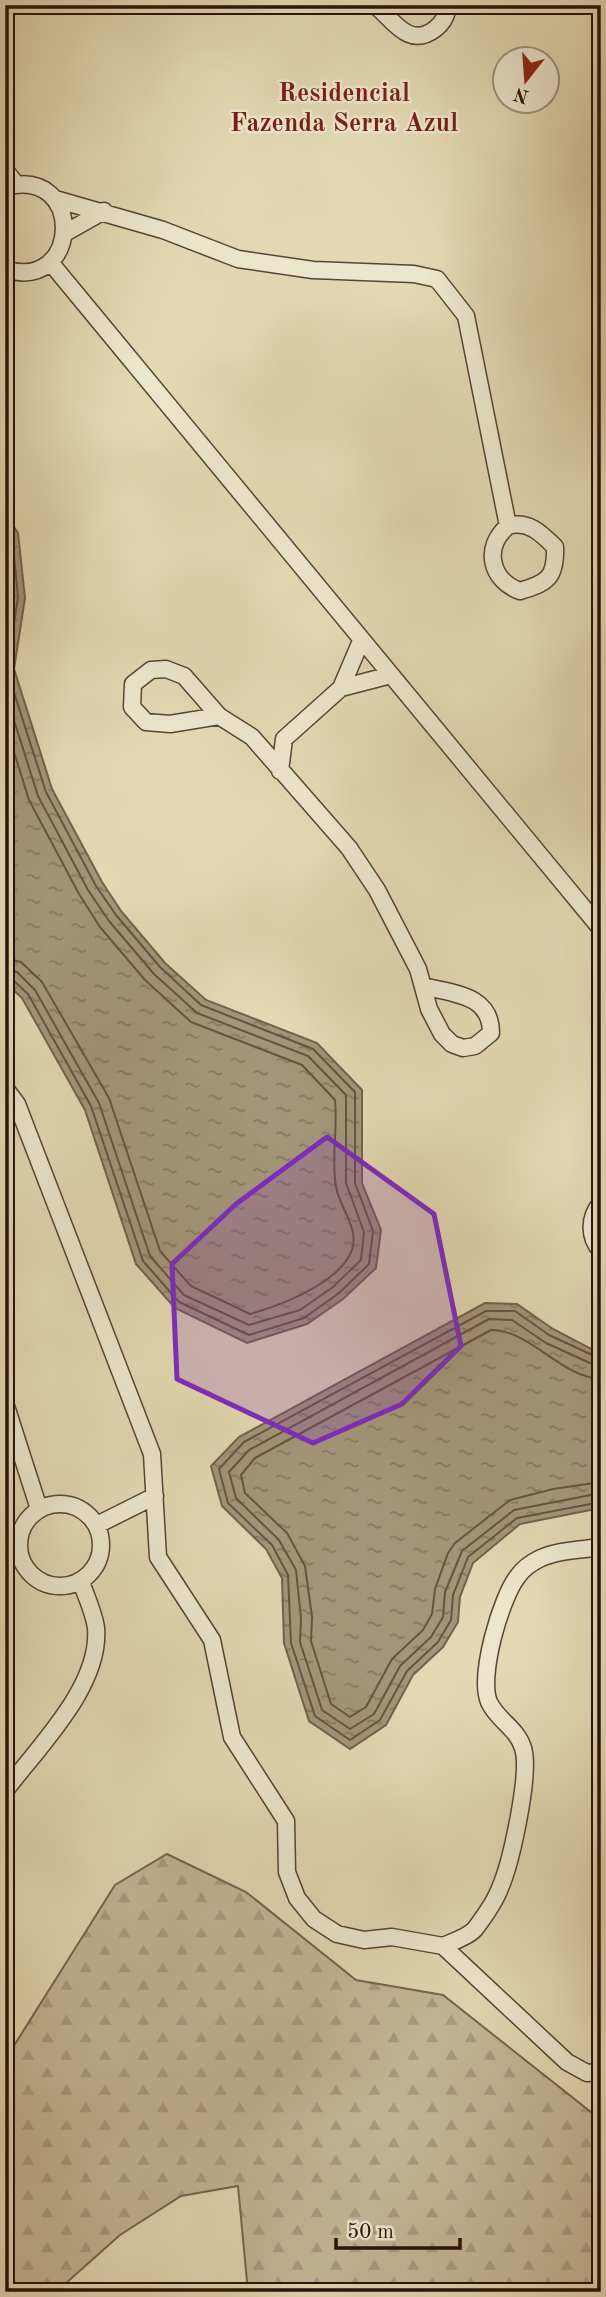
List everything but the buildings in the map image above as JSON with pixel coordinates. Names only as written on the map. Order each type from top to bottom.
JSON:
[{"type":"street","points":[[375,5],[394,27],[406,34],[419,36],[442,24],[448,5]]},
{"type":"street","points":[[5,170],[10,185],[37,187],[55,199],[104,211],[238,258],[313,271],[414,274],[437,279],[466,316],[508,527]]},
{"type":"street","points":[[5,269],[23,272],[37,270],[50,262],[63,244],[65,221],[55,199]]},
{"type":"street","points":[[65,233],[104,211]]},
{"type":"street","points":[[50,262],[601,929]]},
{"type":"street","points":[[520,523],[533,528],[555,547],[555,566],[547,580],[520,591],[506,586],[496,575],[493,551],[498,535],[508,527],[520,523]]},
{"type":"street","points":[[279,771],[284,739],[341,688],[361,641]]},
{"type":"street","points":[[219,716],[170,724],[146,722],[132,707],[133,684],[151,670],[166,669],[184,676],[219,716],[252,737],[349,848],[370,880],[401,932],[423,986],[429,1009],[442,1034],[452,1044],[463,1048],[475,1046],[491,1033],[491,1020],[484,1006],[423,986]]},
{"type":"street","points":[[341,688],[391,675]]},
{"type":"street","points":[[252,737],[284,739]]},
{"type":"street","points":[[5,1088],[17,1104],[152,1454],[158,1557],[212,1640],[232,1737],[286,1821],[287,1872],[296,1898],[314,1919],[337,1934],[364,1940],[392,1937],[443,1946],[567,2062],[587,2073],[601,2072]]},
{"type":"street","points":[[601,1203],[592,1219],[591,1233],[601,1251]]},
{"type":"street","points":[[5,1403],[40,1509]]},
{"type":"street","points":[[97,1525],[155,1496]]},
{"type":"street","points":[[67,1504],[84,1511],[97,1525],[101,1553],[94,1570],[81,1582],[64,1587],[47,1584],[25,1567],[19,1549],[21,1531],[40,1509],[67,1504]]},
{"type":"street","points":[[443,1946],[473,1932],[500,1889],[516,1832],[526,1762],[517,1735],[489,1703],[485,1680],[488,1655],[509,1593],[516,1577],[537,1560],[550,1555],[601,1547]]},
{"type":"street","points":[[5,1791],[83,1687],[94,1659],[96,1627],[81,1582]]},
{"type":"highlighted area","points":[[327,1137],[434,1214],[461,1346],[402,1404],[313,1443],[177,1379],[172,1264],[236,1204]]},
{"type":"green space","points":[[167,1854],[246,1892],[356,1980],[443,1995],[601,2120],[601,2292],[248,2292],[238,2186],[181,2196],[120,2235],[56,2292],[5,2292],[5,2060],[115,1885]]},
{"type":"water","points":[[5,513],[18,533],[25,598],[14,669],[52,789],[102,882],[121,911],[165,963],[206,1000],[317,1043],[362,1090],[362,1183],[381,1230],[376,1268],[343,1299],[307,1324],[247,1343],[175,1308],[136,1264],[85,1110],[22,998],[5,982]]},
{"type":"water","points":[[485,1303],[517,1304],[553,1329],[601,1354],[601,1508],[520,1524],[473,1563],[460,1597],[458,1622],[443,1647],[413,1675],[386,1725],[350,1749],[309,1721],[284,1643],[282,1578],[266,1549],[222,1506],[211,1466],[239,1437]]},
{"type":"district","name":"Residencial Fazenda Serra Azul","points":[[344,107]]}]
